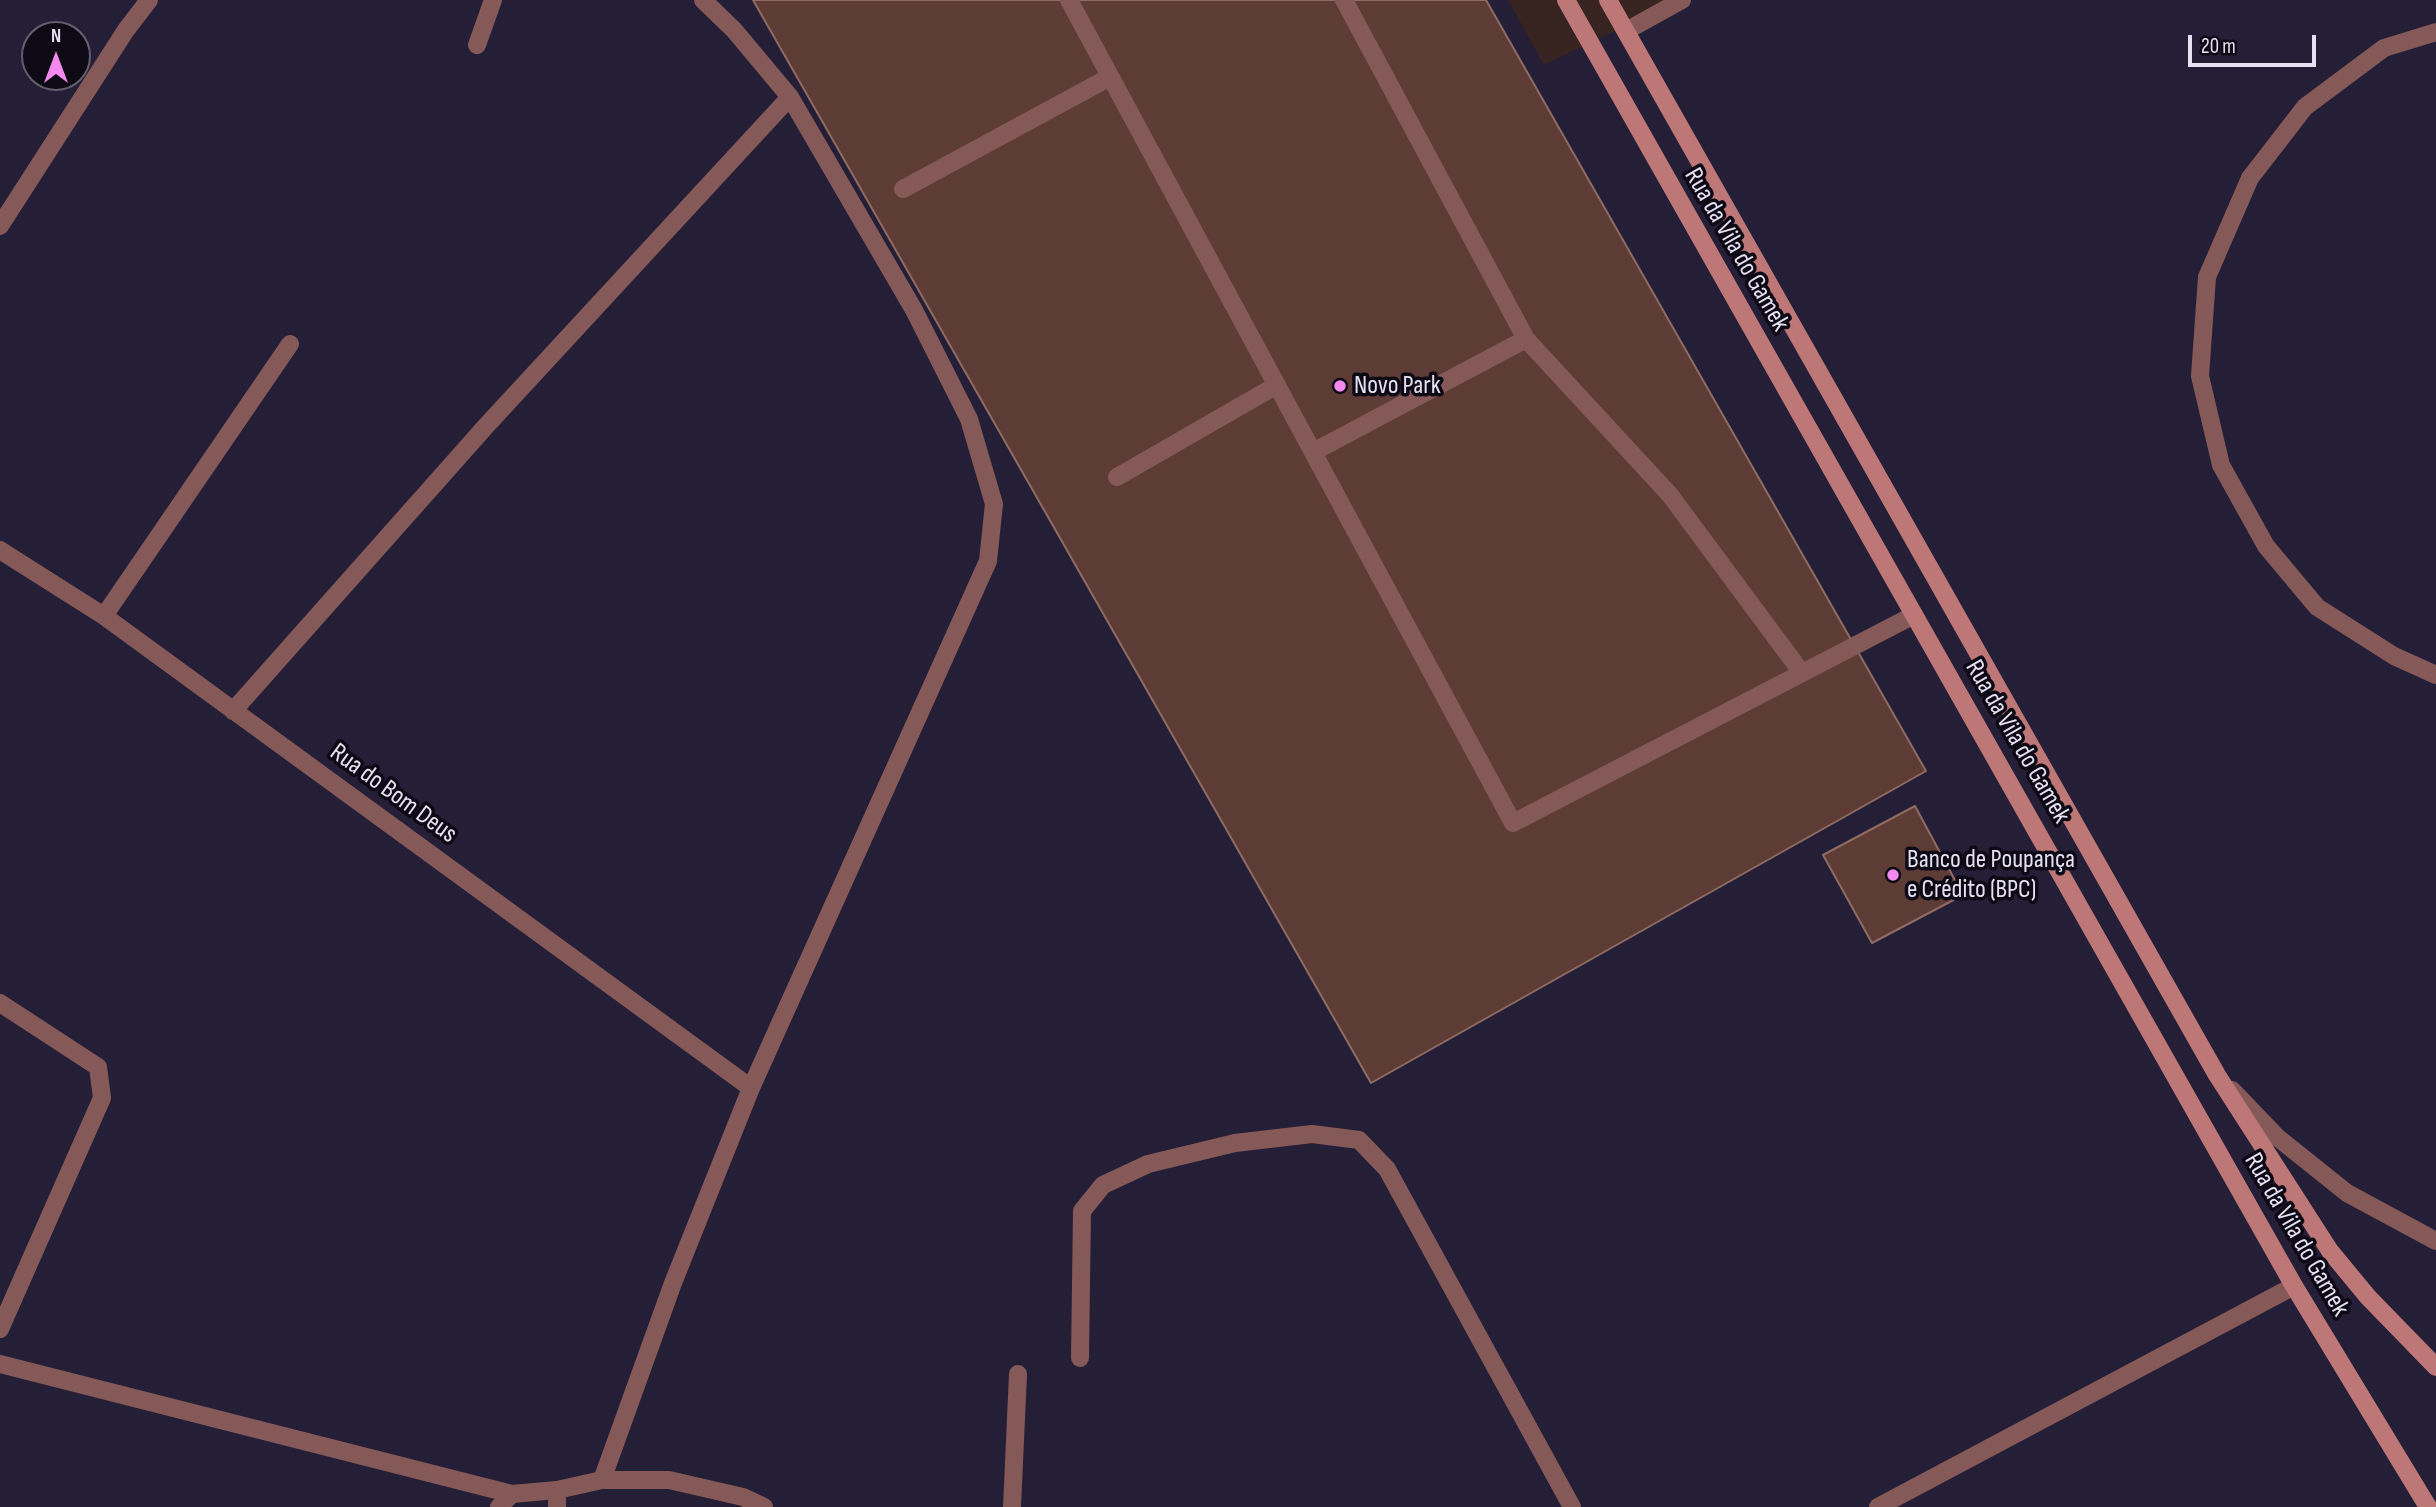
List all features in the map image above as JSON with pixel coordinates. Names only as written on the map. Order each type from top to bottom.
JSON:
[{"type":"main road","name":"Rua da Vila do Gamek","points":[[1566,0],[2294,1286],[2428,1507]]},
{"type":"main road","name":"Rua da Vila do Gamek","points":[[1608,0],[2217,1075],[2330,1251],[2368,1297],[2436,1367]]},
{"type":"street","points":[[0,226],[126,30],[149,0]]},
{"type":"street","points":[[477,45],[493,0]]},
{"type":"street","points":[[602,1480],[673,1283],[751,1088],[988,561],[993,504],[969,419],[914,310],[790,97],[734,30],[703,0]]},
{"type":"street","points":[[1069,0],[1513,823],[1914,615]]},
{"type":"street","points":[[1344,0],[1526,339],[1670,495],[1802,673]]},
{"type":"street","points":[[1626,31],[1682,0]]},
{"type":"street","points":[[2436,33],[2384,48],[2305,107],[2250,178],[2207,277],[2200,376],[2221,465],[2266,546],[2317,607],[2393,656],[2436,675]]},
{"type":"street","points":[[902,188],[1110,77]]},
{"type":"street","points":[[233,710],[486,426],[790,97]]},
{"type":"street","points":[[1312,452],[1526,339]]},
{"type":"street","points":[[104,616],[290,344]]},
{"type":"street","points":[[1117,477],[1277,385]]},
{"type":"street","name":"Rua do Bom Deus","points":[[0,550],[104,616],[751,1088]]},
{"type":"street","points":[[0,1003],[98,1067],[102,1098],[0,1329]]},
{"type":"street","points":[[2217,1075],[2277,1137],[2347,1193],[2436,1241]]},
{"type":"street","points":[[1080,1358],[1082,1212],[1103,1185],[1148,1164],[1235,1143],[1312,1134],[1359,1140],[1387,1168],[1572,1507]]},
{"type":"street","points":[[1878,1507],[2294,1286]]},
{"type":"street","points":[[0,1364],[512,1494],[557,1499],[602,1480],[669,1480],[743,1497],[764,1507]]},
{"type":"street","points":[[1012,1507],[1018,1374]]},
{"type":"street","points":[[499,1507],[512,1494]]},
{"type":"shaded area","points":[[1508,0],[1672,0],[1674,3],[1544,65]]},
{"type":"building","name":"Novo Park","points":[[753,0],[1486,0],[1926,771],[1371,1083]]},
{"type":"building","name":"Banco de Poupança e Crédito (BPC)","points":[[1915,806],[1963,895],[1872,943],[1823,855]]},
{"type":"place","name":"Novo Park","points":[[1340,386]]},
{"type":"place","name":"Banco de Poupança e Crédito (BPC)","points":[[1893,875]]}]
